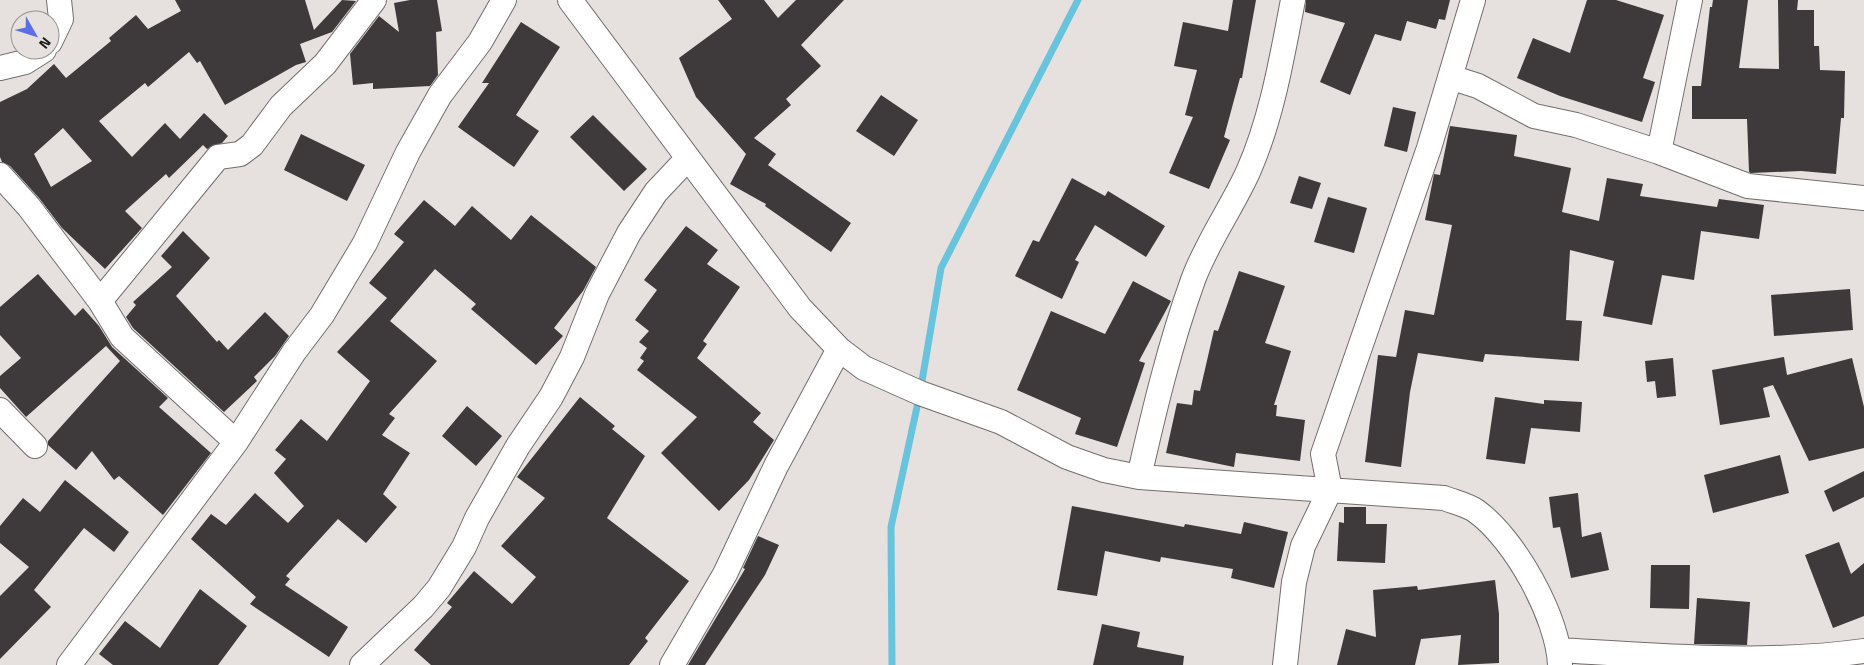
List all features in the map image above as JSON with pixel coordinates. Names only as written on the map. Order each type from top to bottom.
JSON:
[{"type":"street","points":[[100,301],[218,157],[240,154],[252,145],[281,106],[325,64],[374,0]]},
{"type":"street","points":[[69,665],[236,442],[294,352],[327,307],[365,243],[408,152],[440,95],[480,42],[504,0]]},
{"type":"street","points":[[570,0],[800,308],[840,349],[864,368],[920,393],[1001,422],[1067,457],[1104,470],[1139,477],[1444,498],[1475,510],[1502,534],[1529,573],[1559,657],[1745,662],[1830,658],[1864,650]]},
{"type":"street","points":[[1139,477],[1153,414],[1193,279],[1222,217],[1248,172],[1265,122],[1293,0]]},
{"type":"street","points":[[1285,665],[1294,582],[1303,546],[1330,490],[1323,454],[1429,148],[1473,0]]},
{"type":"street","points":[[1659,152],[1690,0]]},
{"type":"street","points":[[0,68],[27,60]]},
{"type":"street","points":[[1450,78],[1478,86],[1534,116],[1576,125],[1659,152],[1748,186],[1864,198]]},
{"type":"street","points":[[362,665],[424,607],[443,581],[518,446],[551,397],[572,357],[597,294],[630,233],[656,192],[688,158]]},
{"type":"street","points":[[0,174],[29,207],[100,301],[122,337],[236,442]]},
{"type":"street","points":[[672,665],[725,574],[785,449],[840,349]]},
{"type":"street","points":[[0,410],[35,446]]},
{"type":"building","points":[[175,0],[305,0],[314,30],[342,0],[356,1],[332,32],[300,44],[306,62],[296,65],[225,105],[200,61],[197,63],[189,52],[148,87],[145,83],[99,121],[132,157],[165,123],[180,139],[204,113],[228,136],[222,143],[207,149],[203,145],[169,178],[166,174],[125,211],[142,228],[105,269],[62,228],[39,198],[10,166],[2,162],[0,157],[0,102],[27,89],[54,64],[66,78],[111,41],[109,38],[136,15],[148,29],[181,11]],"holes":[[[63,128],[92,161],[51,187],[34,154]]]},
{"type":"building","points":[[410,0],[437,0],[442,31],[436,32],[438,75],[430,86],[373,89],[373,83],[353,85],[350,54],[379,16],[399,32],[394,3]]},
{"type":"building","points":[[718,0],[764,0],[778,18],[796,0],[844,0],[801,45],[821,66],[786,99],[791,105],[754,138],[776,154],[768,165],[851,223],[831,252],[765,206],[766,204],[730,184],[746,154],[696,97],[679,58],[732,19]]},
{"type":"building","points":[[1233,0],[1256,0],[1242,78],[1240,78],[1224,137],[1230,140],[1209,189],[1169,173],[1193,117],[1185,115],[1197,70],[1174,66],[1183,22],[1228,31]]},
{"type":"building","points":[[1306,0],[1450,0],[1445,20],[1439,19],[1436,29],[1407,21],[1401,41],[1375,34],[1350,95],[1320,82],[1345,23],[1305,12]]},
{"type":"building","points":[[1587,0],[1616,0],[1664,15],[1643,78],[1655,82],[1642,122],[1560,96],[1517,78],[1533,38],[1570,53]]},
{"type":"building","points":[[1713,0],[1748,0],[1739,68],[1779,69],[1778,0],[1798,0],[1797,10],[1814,10],[1814,46],[1819,46],[1820,70],[1845,71],[1844,118],[1841,118],[1836,174],[1801,171],[1751,173],[1749,172],[1747,119],[1692,119],[1692,86],[1701,86],[1710,7],[1712,7]]},
{"type":"building","points":[[521,22],[560,47],[516,115],[539,131],[514,167],[458,127],[489,83],[482,83]]},
{"type":"building","points":[[881,95],[918,120],[894,156],[856,131]]},
{"type":"building","points":[[1393,107],[1416,112],[1407,152],[1384,146]]},
{"type":"building","points":[[593,115],[647,169],[624,191],[570,137]]},
{"type":"building","points":[[1450,126],[1517,135],[1514,156],[1571,168],[1562,212],[1599,221],[1607,178],[1643,184],[1640,196],[1717,207],[1719,199],[1764,205],[1759,239],[1701,231],[1694,280],[1662,275],[1652,325],[1603,316],[1614,261],[1570,250],[1566,320],[1582,321],[1579,361],[1485,354],[1483,362],[1418,353],[1410,392],[1401,467],[1365,462],[1378,355],[1396,357],[1405,310],[1434,315],[1452,225],[1425,220],[1434,174],[1440,175]]},
{"type":"building","points":[[301,134],[365,165],[347,201],[284,170]]},
{"type":"building","points":[[1299,176],[1321,183],[1312,209],[1290,203]]},
{"type":"building","points":[[1072,178],[1105,196],[1108,191],[1165,226],[1146,257],[1095,225],[1075,260],[1079,262],[1062,299],[1015,276],[1033,240],[1039,242]]},
{"type":"building","points":[[1328,197],[1367,208],[1354,253],[1314,242]]},
{"type":"building","points":[[424,200],[455,226],[472,206],[511,240],[531,215],[596,267],[583,291],[554,328],[563,336],[536,365],[471,309],[476,304],[435,269],[390,321],[437,361],[389,414],[395,418],[382,435],[410,453],[383,494],[397,507],[366,543],[338,519],[286,576],[290,579],[285,585],[348,627],[329,657],[250,604],[256,597],[191,539],[211,514],[226,525],[255,493],[288,523],[304,506],[274,473],[286,459],[275,450],[301,419],[327,441],[370,381],[337,352],[387,298],[369,283],[404,242],[394,234]]},
{"type":"building","points":[[686,226],[718,250],[707,264],[740,287],[703,341],[707,344],[697,358],[761,413],[753,422],[774,440],[749,480],[719,511],[661,453],[697,417],[637,370],[644,361],[640,358],[647,348],[639,342],[649,331],[635,320],[657,290],[644,280]]},
{"type":"building","points":[[183,231],[210,258],[176,296],[217,342],[219,340],[228,350],[265,312],[289,336],[275,356],[254,377],[257,381],[224,412],[133,328],[126,317],[136,305],[133,302],[172,267],[161,256]]},
{"type":"building","points":[[1239,271],[1285,286],[1265,343],[1291,351],[1274,405],[1277,405],[1276,416],[1305,420],[1300,461],[1236,453],[1234,467],[1166,453],[1177,403],[1192,405],[1194,390],[1200,391],[1214,330],[1218,331]]},
{"type":"building","points":[[38,274],[75,316],[83,308],[99,326],[112,347],[168,398],[159,407],[211,453],[163,515],[119,476],[114,480],[92,451],[76,470],[48,445],[48,441],[120,361],[106,346],[26,417],[0,388],[0,376],[21,358],[0,335],[0,307]]},
{"type":"building","points":[[1133,281],[1171,301],[1139,361],[1145,363],[1117,447],[1075,434],[1081,418],[1017,390],[1051,311],[1105,334]]},
{"type":"building","points":[[1850,289],[1853,330],[1774,336],[1771,295]]},
{"type":"building","points":[[1784,357],[1787,375],[1852,358],[1864,407],[1864,448],[1809,461],[1773,385],[1763,388],[1770,417],[1720,425],[1712,370]]},
{"type":"building","points":[[1673,358],[1676,396],[1657,398],[1655,381],[1647,382],[1645,361]]},
{"type":"building","points":[[580,397],[615,426],[612,429],[645,456],[607,518],[689,581],[645,638],[648,641],[629,665],[431,665],[414,650],[452,607],[447,603],[474,571],[512,604],[536,577],[501,546],[545,498],[517,477]]},
{"type":"building","points":[[1495,397],[1544,404],[1544,400],[1582,402],[1580,432],[1531,428],[1525,464],[1486,459]]},
{"type":"building","points":[[467,406],[502,436],[476,466],[442,436]]},
{"type":"building","points":[[1780,455],[1789,493],[1713,513],[1704,475]]},
{"type":"building","points":[[1864,471],[1864,497],[1833,512],[1824,491]]},
{"type":"building","points":[[65,480],[129,532],[114,552],[84,528],[34,590],[51,607],[0,659],[0,596],[29,567],[0,543],[0,526],[23,498],[40,512]]},
{"type":"building","points":[[1578,493],[1582,537],[1601,532],[1609,570],[1571,578],[1560,527],[1553,528],[1549,497]]},
{"type":"building","points":[[1072,506],[1184,527],[1185,524],[1241,534],[1244,522],[1288,532],[1274,588],[1231,578],[1233,569],[1161,557],[1160,562],[1105,551],[1097,596],[1057,590]]},
{"type":"building","points":[[1344,507],[1366,507],[1366,524],[1387,524],[1385,563],[1337,561],[1339,522],[1344,523]]},
{"type":"building","points":[[758,536],[779,545],[765,575],[705,665],[688,665],[745,569],[743,568]]},
{"type":"building","points":[[1839,542],[1851,574],[1864,563],[1864,616],[1833,628],[1805,555]]},
{"type":"building","points":[[1651,565],[1690,565],[1689,609],[1650,608]]},
{"type":"building","points":[[1495,580],[1499,614],[1499,663],[1458,665],[1461,635],[1421,639],[1415,665],[1337,665],[1346,629],[1376,637],[1373,590],[1417,586],[1418,590]]},
{"type":"building","points":[[200,589],[247,626],[218,665],[113,665],[99,654],[125,621],[160,648]]},
{"type":"building","points":[[1697,598],[1750,602],[1747,645],[1694,644]]},
{"type":"building","points":[[1102,624],[1140,632],[1137,647],[1184,656],[1183,665],[1093,665]]},
{"type":"waterway","points":[[892,665],[891,527],[920,393],[941,268],[1078,0]]}]
